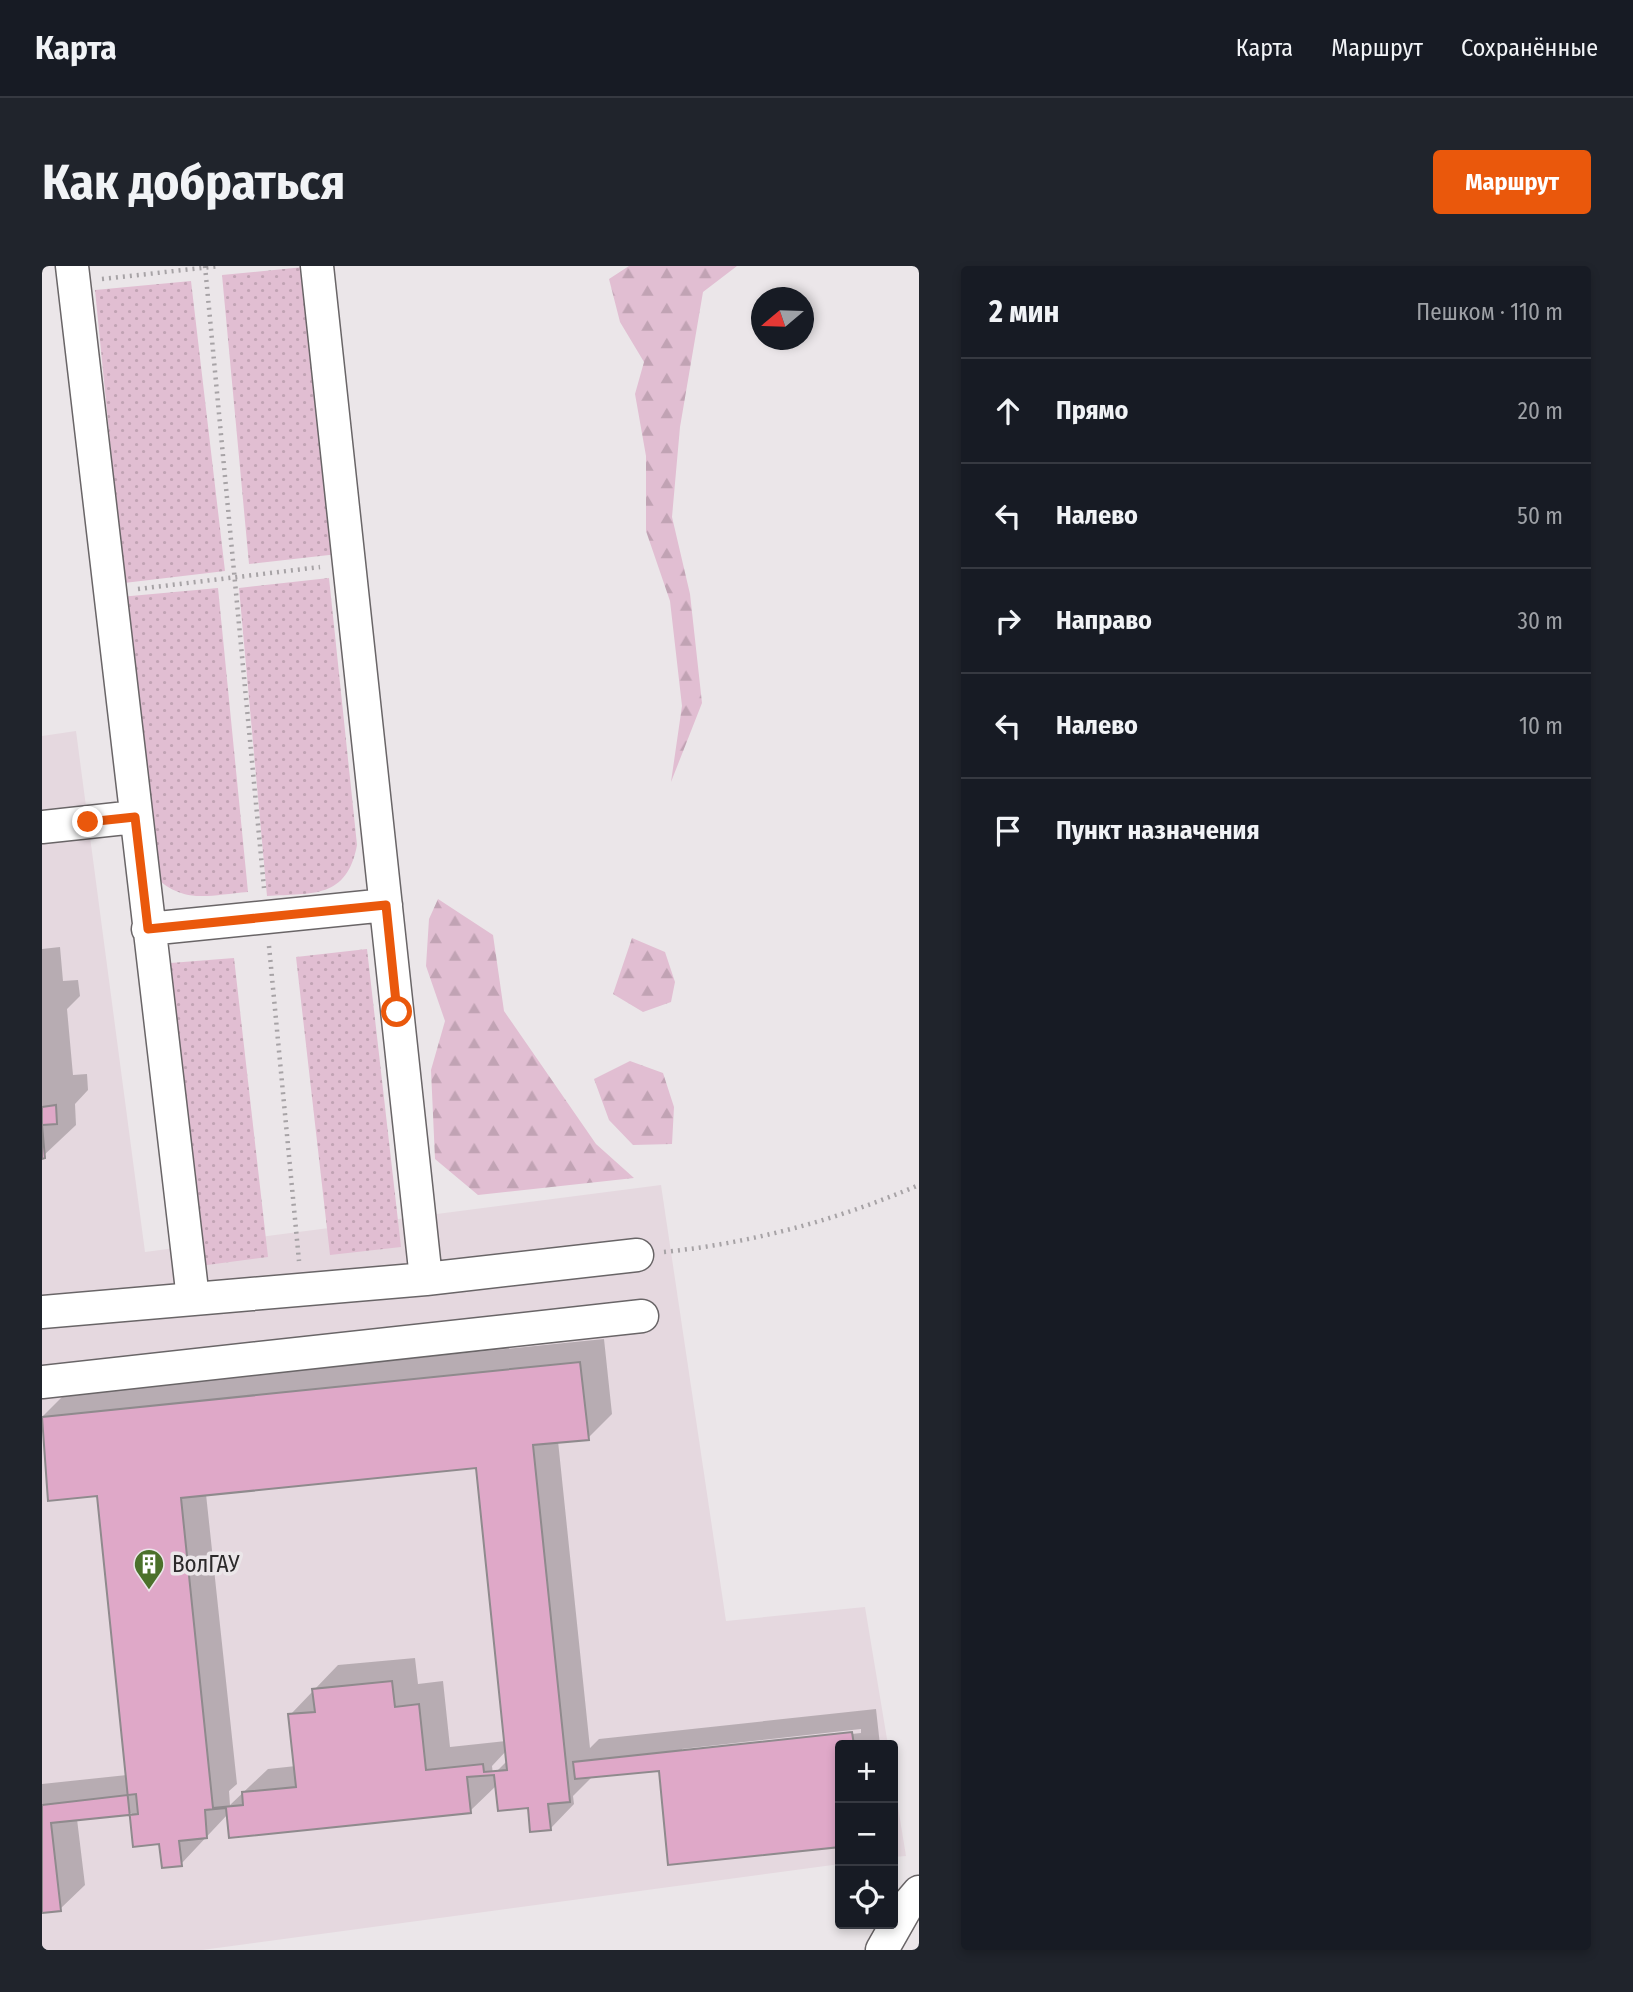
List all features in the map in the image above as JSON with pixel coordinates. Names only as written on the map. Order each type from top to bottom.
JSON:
[{"type":"street","points":[[317,266],[426,1279]]},
{"type":"street","points":[[73,274],[193,1299]]},
{"type":"street","points":[[42,827],[135,817]]},
{"type":"street","points":[[148,929],[386,905]]},
{"type":"street","points":[[42,1312],[426,1279],[637,1255]]},
{"type":"street","points":[[42,1382],[642,1316]]},
{"type":"street","points":[[882,1950],[907,1906],[919,1892]]},
{"type":"path","points":[[73,274],[220,266]]},
{"type":"path","points":[[206,267],[302,1290]]},
{"type":"path","points":[[109,592],[349,564]]},
{"type":"path","points":[[637,1255],[694,1249],[804,1227],[864,1209],[919,1185]]},
{"type":"shaded area","points":[[76,731],[145,1252],[661,1185],[726,1621],[865,1607],[887,1740],[835,1740],[835,1865],[202,1950],[42,1950],[42,736]]},
{"type":"shaded area","points":[[898,1807],[906,1856],[898,1857]]},
{"type":"green space","points":[[629,266],[737,266],[703,292],[680,427],[672,517],[690,594],[702,703],[671,782],[682,706],[670,601],[646,531],[646,456],[635,394],[644,362],[620,322],[609,279]]},
{"type":"green space","points":[[304,267],[338,554],[249,564],[222,275]]},
{"type":"green space","points":[[191,281],[225,571],[124,583],[95,290]]},
{"type":"green space","points":[[329,578],[357,845],[345,875],[326,890],[267,896],[239,588]]},
{"type":"green space","points":[[218,588],[248,892],[198,896],[176,891],[154,876],[120,597]]},
{"type":"green space","points":[[438,899],[493,935],[504,1011],[596,1144],[634,1178],[478,1195],[435,1159],[431,1070],[445,1021],[426,966],[429,919]]},
{"type":"green space","points":[[632,938],[665,952],[675,982],[671,1002],[643,1012],[613,994]]},
{"type":"green space","points":[[367,949],[401,1247],[330,1255],[296,957]]},
{"type":"green space","points":[[234,958],[268,1257],[192,1267],[158,964]]},
{"type":"green space","points":[[630,1061],[663,1073],[674,1107],[672,1144],[633,1145],[609,1120],[594,1079]]},
{"type":"building","points":[[56,1105],[57,1124],[42,1125],[42,1107]]},
{"type":"building","points":[[42,1125],[45,1158],[42,1159]]},
{"type":"building","name":"ВолГАУ","points":[[580,1362],[589,1440],[533,1445],[570,1802],[548,1804],[551,1830],[530,1832],[528,1808],[498,1811],[494,1775],[467,1777],[471,1813],[229,1838],[226,1808],[205,1810],[207,1838],[179,1841],[182,1866],[162,1868],[159,1844],[133,1847],[97,1496],[48,1501],[42,1417]],"holes":[[[476,1468],[507,1770],[484,1772],[483,1764],[426,1770],[419,1704],[395,1707],[392,1681],[312,1689],[315,1712],[288,1714],[296,1787],[242,1792],[243,1805],[213,1808],[181,1498]]]},
{"type":"building","points":[[852,1732],[853,1740],[835,1740],[835,1848],[668,1865],[659,1771],[575,1779],[573,1762]]},
{"type":"building","points":[[136,1794],[138,1814],[51,1823],[61,1911],[42,1913],[42,1805]]},
{"type":"place","name":"ВолГАУ","points":[[149,1591]]},
{"type":"route","points":[[88,822],[135,817],[148,929],[386,905],[397,1012]]}]
